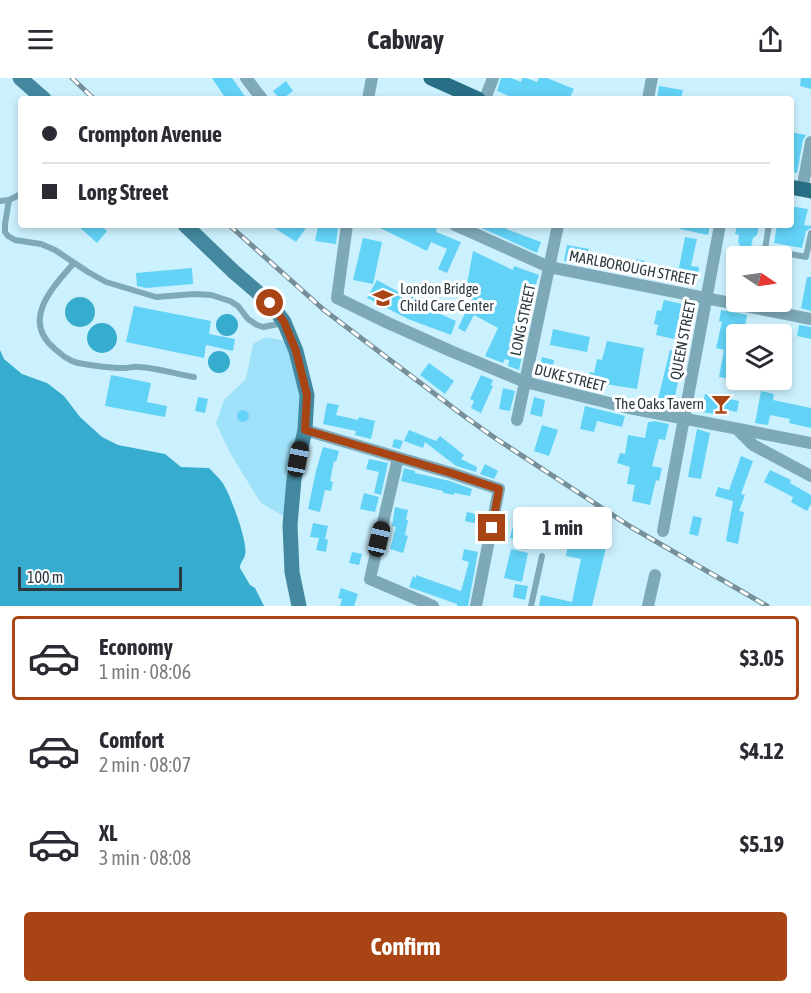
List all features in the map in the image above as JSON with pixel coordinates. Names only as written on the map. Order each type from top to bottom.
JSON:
[{"type":"main road","points":[[431,78],[471,96]]},
{"type":"street","points":[[20,78],[41,96]]},
{"type":"street","points":[[246,78],[260,96]]},
{"type":"street","points":[[369,96],[372,78]]},
{"type":"street","points":[[486,96],[493,78]]},
{"type":"street","points":[[649,96],[652,78]]},
{"type":"street","points":[[801,189],[811,142]]},
{"type":"street","points":[[188,228],[270,303],[284,322],[296,351],[307,395],[305,430],[294,479],[290,525],[292,572],[298,606]]},
{"type":"street","name":"DUKE STREET","points":[[348,228],[337,298],[388,323],[525,382],[628,408],[811,443]]},
{"type":"street","name":"MARLBOROUGH STREET","points":[[463,228],[549,267],[811,319]]},
{"type":"street","name":"LONG STREET","points":[[517,420],[557,228]]},
{"type":"street","name":"QUEEN STREET","points":[[663,531],[719,228]]},
{"type":"street","points":[[736,429],[753,445],[811,476]]},
{"type":"street","points":[[305,430],[499,489],[476,606]]},
{"type":"street","points":[[398,458],[370,579],[433,606]]},
{"type":"street","points":[[648,606],[654,575]]},
{"type":"lane","points":[[0,201],[18,196]]},
{"type":"lane","points":[[9,200],[5,224],[5,232],[8,236],[15,240],[41,244],[55,250],[106,282],[156,297],[211,295],[238,306],[248,319],[257,325],[263,327],[284,322]]},
{"type":"lane","points":[[769,228],[765,249],[806,257],[811,233]]},
{"type":"lane","points":[[74,262],[46,297],[43,305],[39,324],[50,345],[63,357],[77,363],[108,367],[138,366],[194,377]]},
{"type":"lane","points":[[531,606],[542,556]]},
{"type":"shaded area","points":[[80,297],[91,301],[95,312],[91,323],[80,327],[69,323],[65,312],[69,301]]},
{"type":"shaded area","points":[[227,314],[235,317],[238,325],[235,333],[227,336],[219,333],[216,325],[219,317]]},
{"type":"shaded area","points":[[102,323],[113,327],[117,338],[113,349],[102,353],[91,349],[87,338],[91,327]]},
{"type":"shaded area","points":[[266,337],[286,341],[298,376],[302,412],[285,517],[261,503],[230,453],[216,423],[224,400],[246,379],[253,344]]},
{"type":"shaded area","points":[[0,350],[4,359],[22,374],[47,383],[64,396],[80,417],[102,437],[118,445],[165,454],[181,467],[209,468],[225,487],[241,529],[245,549],[240,568],[250,585],[255,588],[264,606],[0,606]]},
{"type":"shaded area","points":[[219,351],[227,354],[230,362],[227,370],[219,373],[211,370],[208,362],[211,354]]},
{"type":"building","points":[[212,78],[232,78],[245,96],[224,96]]},
{"type":"building","points":[[501,78],[511,78],[521,82],[522,78],[526,78],[537,82],[539,78],[547,78],[574,89],[570,96],[509,96],[497,91]]},
{"type":"building","points":[[801,78],[811,78],[811,89],[800,86]]},
{"type":"building","points":[[286,81],[293,91],[286,96],[277,96],[273,91]]},
{"type":"building","points":[[659,86],[683,90],[682,96],[657,96]]},
{"type":"building","points":[[794,133],[806,135],[797,173],[794,172]]},
{"type":"building","points":[[794,207],[808,209],[804,225],[811,226],[811,228],[806,231],[802,248],[774,243],[776,228],[794,228]]},
{"type":"building","points":[[80,228],[104,228],[107,231],[97,243]]},
{"type":"building","points":[[275,228],[306,228],[296,242]]},
{"type":"building","points":[[317,228],[338,228],[336,244],[315,241]]},
{"type":"building","points":[[380,228],[437,228],[436,232],[461,242],[447,273],[438,269],[447,249],[431,242],[427,251]]},
{"type":"building","points":[[482,228],[506,228],[541,242],[537,253]]},
{"type":"building","points":[[680,228],[709,228],[708,235]]},
{"type":"building","points":[[736,228],[758,228],[751,246],[740,246],[739,235],[735,234]]},
{"type":"building","points":[[685,237],[697,239],[691,266],[699,267],[696,287],[633,275],[633,273],[605,267],[605,270],[592,267],[592,265],[564,261],[567,245],[589,249],[588,253],[636,261],[636,259],[645,261],[645,264],[679,268]]},
{"type":"building","points":[[363,238],[382,242],[373,284],[353,280]]},
{"type":"building","points":[[473,251],[513,270],[514,266],[539,275],[531,298],[534,299],[519,370],[508,366],[509,360],[505,359],[503,363],[485,356],[498,328],[474,315],[465,332],[458,328],[472,299],[465,296]]},
{"type":"building","points":[[192,268],[193,284],[146,288],[137,286],[136,273]]},
{"type":"building","points":[[807,277],[811,277],[811,311],[801,308]]},
{"type":"building","points":[[377,280],[406,296],[407,293],[423,302],[424,300],[434,304],[431,310],[456,321],[451,335],[408,319],[367,298]]},
{"type":"building","points":[[664,300],[682,304],[680,314],[686,315],[683,329],[677,328],[674,339],[656,335],[658,325],[654,324],[657,310],[661,311]]},
{"type":"building","points":[[134,306],[211,321],[209,334],[235,339],[233,351],[206,345],[204,358],[126,342]]},
{"type":"building","points":[[721,310],[747,315],[745,324],[726,324],[726,378],[719,377],[724,350],[716,348],[722,322],[719,321]]},
{"type":"building","points":[[799,325],[811,327],[811,339],[797,336]]},
{"type":"building","points":[[553,329],[590,337],[587,352],[550,345]]},
{"type":"building","points":[[607,341],[644,348],[637,389],[605,384],[603,391],[591,388],[592,381],[588,380],[590,372],[594,373],[597,359],[602,360]]},
{"type":"building","points":[[670,350],[684,353],[673,406],[657,403]]},
{"type":"building","points":[[542,357],[554,360],[550,380],[537,377]]},
{"type":"building","points":[[429,363],[454,381],[445,394],[420,375]]},
{"type":"building","points":[[111,375],[151,383],[147,402],[167,406],[165,417],[105,406]]},
{"type":"building","points":[[481,375],[493,380],[491,385],[493,386],[481,413],[471,408],[474,401],[470,399]]},
{"type":"building","points":[[503,388],[515,391],[510,411],[499,409]]},
{"type":"building","points":[[761,391],[774,394],[773,400],[811,408],[811,428],[789,423],[790,419],[770,415],[768,425],[755,423]]},
{"type":"building","name":"The Oaks Tavern","points":[[705,394],[739,401],[737,412],[716,408],[715,414],[701,412]]},
{"type":"building","points":[[198,397],[208,399],[205,413],[195,411]]},
{"type":"building","points":[[534,397],[545,400],[542,417],[530,414]]},
{"type":"building","points":[[327,403],[339,405],[336,415],[375,421],[371,439],[355,435],[356,431],[323,424]]},
{"type":"building","points":[[585,406],[625,416],[622,427],[597,421],[594,432],[580,429]]},
{"type":"building","points":[[243,410],[249,416],[243,422],[237,416]]},
{"type":"building","points":[[648,422],[669,424],[665,440],[659,439],[652,466],[662,468],[659,481],[656,480],[650,505],[632,501],[635,485],[627,484],[630,467],[617,463],[620,453],[625,454],[628,435],[645,438]]},
{"type":"building","points":[[542,425],[558,430],[549,456],[534,451]]},
{"type":"building","points":[[697,429],[710,433],[701,479],[688,477]]},
{"type":"building","points":[[409,430],[436,441],[440,436],[464,455],[461,459],[477,467],[476,472],[456,466],[425,442],[423,448],[404,441]]},
{"type":"building","points":[[394,439],[403,441],[400,449],[392,447]]},
{"type":"building","points":[[323,447],[339,451],[336,462],[334,461],[330,481],[333,482],[331,491],[325,490],[320,512],[308,509]]},
{"type":"building","points":[[741,456],[753,461],[741,494],[745,495],[739,511],[744,512],[738,544],[726,541],[733,501],[715,496],[718,487],[729,490]]},
{"type":"building","points":[[369,459],[388,463],[381,495],[374,493],[379,472],[366,469]]},
{"type":"building","points":[[485,464],[498,471],[494,479],[480,474]]},
{"type":"building","points":[[404,468],[472,489],[470,496],[443,493],[443,491],[401,481]]},
{"type":"building","points":[[770,470],[791,480],[790,483],[811,495],[811,504],[807,511],[791,502],[793,497],[764,482]]},
{"type":"building","points":[[364,493],[379,497],[375,512],[360,509]]},
{"type":"building","points":[[395,507],[408,510],[405,535],[408,536],[403,553],[390,549],[396,527],[392,526]]},
{"type":"building","points":[[467,512],[480,515],[478,524],[465,521]]},
{"type":"building","points":[[693,516],[702,518],[698,536],[689,534]]},
{"type":"building","points":[[514,522],[524,524],[520,540],[510,538]]},
{"type":"building","points":[[313,523],[328,526],[325,539],[328,540],[326,552],[316,550],[319,538],[310,537]]},
{"type":"building","points":[[570,533],[607,543],[592,606],[539,606],[541,595],[572,602],[581,559],[566,556]]},
{"type":"building","points":[[464,549],[478,552],[468,606],[457,606],[457,604],[409,587],[413,576],[416,578],[416,575],[461,591],[469,562],[462,560]]},
{"type":"building","points":[[511,549],[528,553],[522,582],[504,578]]},
{"type":"building","points":[[352,552],[362,554],[359,565],[349,563]]},
{"type":"building","points":[[515,584],[528,586],[525,600],[513,597]]},
{"type":"building","points":[[341,588],[358,594],[354,606],[340,606],[342,599],[338,598]]},
{"type":"railway","points":[[72,78],[91,96]]},
{"type":"railway","points":[[232,228],[324,310],[495,438],[631,527],[767,606]]},
{"type":"place","name":"London Bridge Child Care Center","points":[[383,298]]},
{"type":"place","name":"The Oaks Tavern","points":[[721,404]]},
{"type":"route","points":[[270,303],[284,322],[296,351],[307,395],[305,430],[499,489],[492,528]]}]
